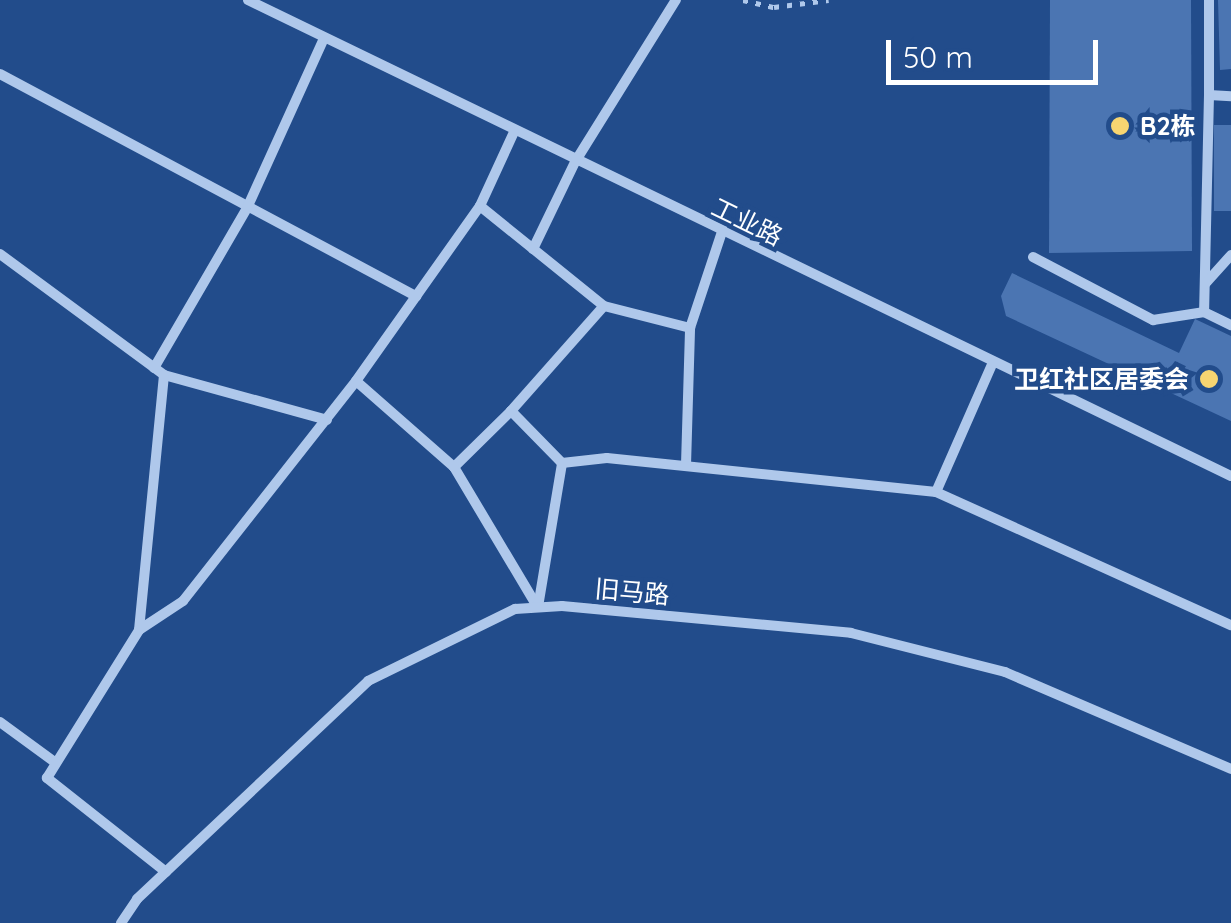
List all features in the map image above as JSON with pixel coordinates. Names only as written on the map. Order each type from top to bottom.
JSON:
[{"type":"street","name":"工业路","points":[[248,0],[575,162],[1231,476]]},
{"type":"street","points":[[533,249],[575,162],[676,0]]},
{"type":"street","points":[[1204,312],[1210,0]]},
{"type":"street","points":[[139,630],[159,372],[247,208],[324,38]]},
{"type":"street","points":[[0,74],[416,296]]},
{"type":"street","points":[[1209,95],[1231,96]]},
{"type":"street","points":[[166,872],[47,778],[139,630],[183,600],[356,381],[480,206],[514,132]]},
{"type":"street","points":[[480,206],[604,306],[690,328]]},
{"type":"street","points":[[686,466],[690,328],[722,232]]},
{"type":"street","points":[[0,254],[159,372],[327,420]]},
{"type":"street","points":[[1204,285],[1231,255]]},
{"type":"street","points":[[1034,257],[1153,320],[1204,312],[1231,325]]},
{"type":"street","points":[[454,467],[511,412],[604,306]]},
{"type":"street","points":[[936,492],[992,362]]},
{"type":"street","points":[[356,381],[454,467],[538,607]]},
{"type":"street","points":[[511,412],[562,464]]},
{"type":"street","points":[[562,464],[607,458],[936,492],[1231,625]]},
{"type":"street","points":[[538,607],[562,464]]},
{"type":"street","name":"旧马路","points":[[122,923],[166,872],[368,680],[515,609],[538,607],[850,632],[1005,672],[1231,768]]},
{"type":"street","points":[[0,722],[56,763]]},
{"type":"path","points":[[743,0],[774,8],[829,0]]},
{"type":"building","name":"B2栋","points":[[1050,0],[1191,0],[1192,251],[1049,253]]},
{"type":"building","points":[[1218,0],[1231,0],[1231,69],[1220,70]]},
{"type":"building","points":[[1214,125],[1231,125],[1231,211],[1214,211]]},
{"type":"building","points":[[1012,273],[1179,353],[1195,319],[1231,336],[1231,421],[1006,316],[1001,296]]},
{"type":"place","name":"B2栋","points":[[1120,126]]},
{"type":"place","name":"卫红社区居委会","points":[[1209,379]]}]
